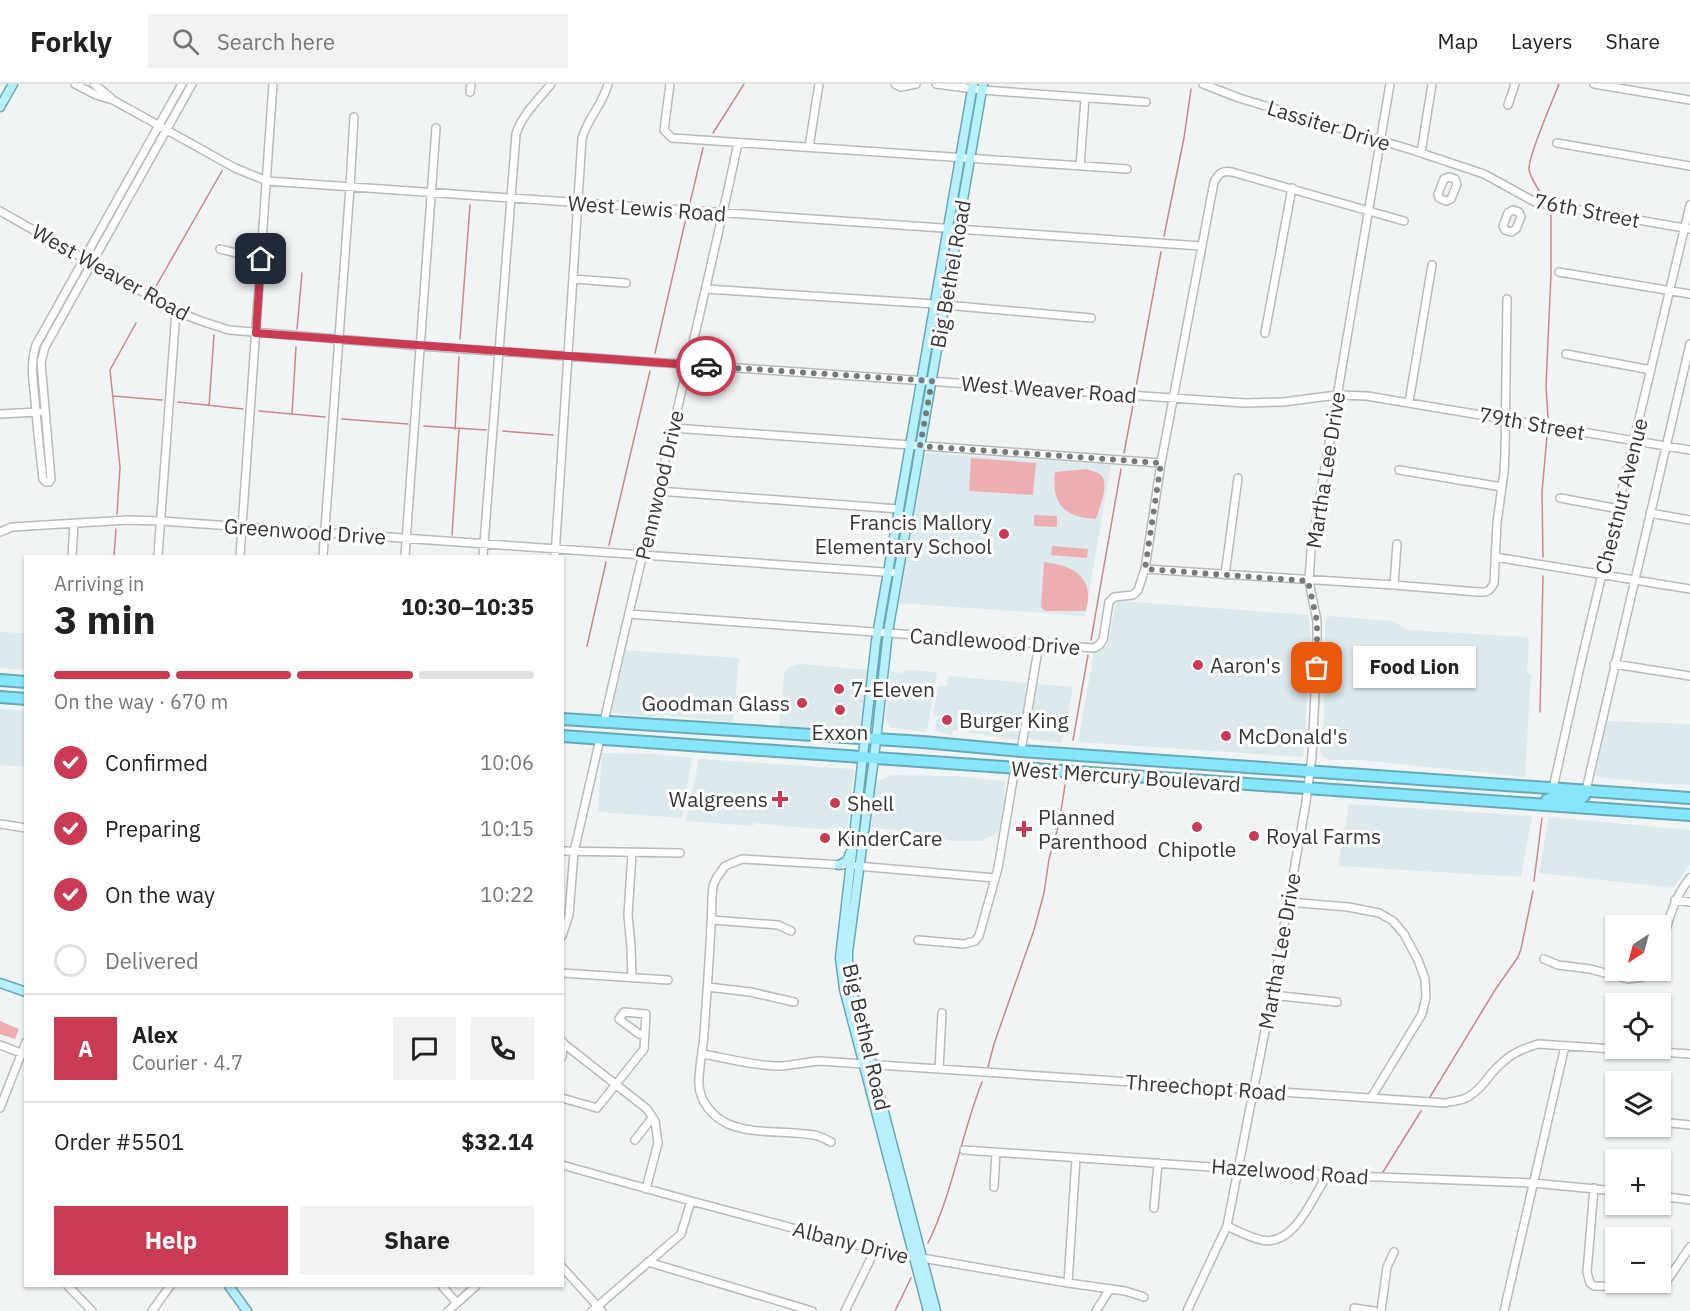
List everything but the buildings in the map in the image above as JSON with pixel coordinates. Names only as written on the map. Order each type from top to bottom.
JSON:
[{"type":"highway","points":[[0,680],[24,682]]},
{"type":"highway","points":[[0,697],[24,699]]},
{"type":"highway","name":"West Mercury Boulevard","points":[[564,719],[1690,798]]},
{"type":"highway","name":"West Mercury Boulevard","points":[[564,736],[1690,815]]},
{"type":"highway","points":[[1536,804],[1552,798],[1580,799],[1586,790]]},
{"type":"highway","points":[[1591,808],[1594,799],[1618,800],[1642,794]]},
{"type":"main road","points":[[0,107],[13,84]]},
{"type":"main road","name":"Big Bethel Road","points":[[883,632],[898,573],[945,305],[961,159],[973,86]]},
{"type":"main road","name":"Big Bethel Road","points":[[936,1311],[918,1258],[867,1064],[844,989],[840,965],[841,942],[855,866],[888,573],[935,304],[970,159],[982,87]]},
{"type":"main road","name":"Big Bethel Road","points":[[855,866],[853,847],[868,757]]},
{"type":"main road","points":[[839,865],[847,861],[853,847]]},
{"type":"main road","points":[[0,983],[24,991]]},
{"type":"main road","name":"Big Bethel Road","points":[[918,1258],[928,1311]]},
{"type":"main road","points":[[230,1287],[247,1311]]},
{"type":"street","name":"West Lewis Road","points":[[75,84],[96,95],[113,100]]},
{"type":"street","name":"West Lewis Road","points":[[94,84],[113,100],[159,126],[235,168],[267,181],[1201,246]]},
{"type":"street","points":[[182,84],[33,353],[43,479],[47,483],[51,479],[42,355],[192,84]]},
{"type":"street","points":[[240,555],[273,84]]},
{"type":"street","points":[[483,555],[516,134],[519,125],[551,84]]},
{"type":"street","points":[[555,553],[582,138],[586,125],[605,94],[608,84]]},
{"type":"street","points":[[670,84],[664,130],[667,135],[679,140],[1127,169]]},
{"type":"street","points":[[809,147],[819,84]]},
{"type":"street","points":[[894,84],[901,87],[916,84]]},
{"type":"street","points":[[936,84],[1146,102]]},
{"type":"street","name":"Lassiter Drive","points":[[1203,84],[1239,98],[1421,153]]},
{"type":"street","name":"Martha Lee Drive","points":[[1187,1311],[1227,1226],[1272,995],[1310,771],[1317,683],[1317,621],[1308,581],[1311,550],[1390,84]]},
{"type":"street","points":[[1421,153],[1432,84]]},
{"type":"street","points":[[1508,105],[1515,84]]},
{"type":"street","points":[[1594,84],[1690,100]]},
{"type":"street","points":[[1080,166],[1085,98]]},
{"type":"street","points":[[323,555],[354,117]]},
{"type":"street","points":[[405,555],[436,128]]},
{"type":"street","name":"Pennwood Drive","points":[[604,722],[738,143]]},
{"type":"street","points":[[1557,143],[1690,166]]},
{"type":"street","name":"76th Street","points":[[1421,153],[1491,178],[1523,197],[1541,204],[1687,228]]},
{"type":"street","points":[[1452,178],[1456,165]]},
{"type":"street","points":[[1404,221],[1232,171],[1221,172],[1214,182],[1201,246],[1161,463],[1145,569],[1485,593],[1491,589],[1494,583],[1497,523],[1505,452],[1507,299]]},
{"type":"street","points":[[1266,333],[1292,188]]},
{"type":"street","points":[[1516,211],[1523,197]]},
{"type":"street","name":"Chestnut Avenue","points":[[1554,788],[1602,574],[1687,228],[1690,205]]},
{"type":"street","name":"West Weaver Road","points":[[0,211],[176,310],[229,330],[420,346],[1173,398],[1269,403],[1337,395],[1373,396]]},
{"type":"street","points":[[220,249],[261,259]]},
{"type":"street","points":[[1408,402],[1432,265]]},
{"type":"street","points":[[1559,272],[1690,294]]},
{"type":"street","points":[[574,279],[626,283]]},
{"type":"street","points":[[706,289],[935,304]]},
{"type":"street","points":[[945,305],[1091,318]]},
{"type":"street","points":[[158,555],[176,310]]},
{"type":"street","name":"Chestnut Avenue","points":[[1586,790],[1666,446],[1687,374],[1690,344]]},
{"type":"street","points":[[1566,354],[1651,370]]},
{"type":"street","name":"79th Street","points":[[1373,396],[1690,450]]},
{"type":"street","points":[[0,414],[45,412]]},
{"type":"street","points":[[673,428],[1161,463]]},
{"type":"street","points":[[1399,470],[1502,488]]},
{"type":"street","points":[[1226,575],[1238,478]]},
{"type":"street","points":[[658,491],[899,509]]},
{"type":"street","points":[[1560,498],[1619,509]]},
{"type":"street","points":[[1650,513],[1690,520]]},
{"type":"street","name":"Greenwood Drive","points":[[0,532],[12,527],[128,520],[161,521],[484,544],[555,553],[642,555],[898,573]]},
{"type":"street","points":[[72,555],[74,524]]},
{"type":"street","points":[[1394,585],[1397,544]]},
{"type":"street","points":[[1495,557],[1690,589]]},
{"type":"street","name":"Candlewood Drive","points":[[629,614],[1094,648],[1102,640],[1109,602],[1114,597],[1133,595],[1138,590],[1145,569]]},
{"type":"street","points":[[1021,751],[1039,644]]},
{"type":"street","points":[[1614,664],[1690,676]]},
{"type":"street","points":[[564,930],[569,915],[574,852],[600,738]]},
{"type":"street","points":[[918,940],[964,944],[975,941],[979,936],[1000,858],[1015,768]]},
{"type":"street","points":[[0,824],[24,828]]},
{"type":"street","points":[[564,851],[680,854]]},
{"type":"street","points":[[632,853],[628,915],[632,978]]},
{"type":"street","points":[[831,1142],[815,1135],[736,1127],[717,1118],[700,1093],[713,886],[717,877],[725,866],[733,862],[754,859],[995,878]]},
{"type":"street","points":[[1671,915],[1675,900],[1690,878]]},
{"type":"street","points":[[1675,900],[1690,902]]},
{"type":"street","points":[[1288,902],[1348,907],[1379,913],[1393,921],[1404,934],[1418,960],[1425,978],[1426,997],[1422,1014],[1371,1098]]},
{"type":"street","points":[[712,920],[778,926],[791,931]]},
{"type":"street","points":[[1544,959],[1558,965],[1605,973]]},
{"type":"street","points":[[564,973],[668,980]]},
{"type":"street","points":[[708,987],[750,992],[794,1002]]},
{"type":"street","points":[[1272,995],[1337,1002]]},
{"type":"street","points":[[939,1069],[942,1013]]},
{"type":"street","points":[[564,1099],[597,1108],[644,1048],[645,1035]]},
{"type":"street","points":[[564,1043],[647,1109],[658,1132],[658,1143],[646,1189]]},
{"type":"street","name":"Threechopt Road","points":[[703,1054],[783,1066],[819,1061],[1445,1103],[1465,1099],[1481,1088],[1506,1059],[1520,1050],[1538,1044],[1690,1054]]},
{"type":"street","points":[[0,1045],[21,1053]]},
{"type":"street","points":[[0,1108],[24,1046]]},
{"type":"street","points":[[1504,1311],[1565,1046]]},
{"type":"street","points":[[635,1140],[652,1118]]},
{"type":"street","points":[[1671,1123],[1690,1125]]},
{"type":"street","name":"Hazelwood Road","points":[[964,1150],[1326,1175],[1533,1183],[1605,1190]]},
{"type":"street","points":[[994,1187],[996,1152]]},
{"type":"street","points":[[1068,1283],[1076,1158]]},
{"type":"street","points":[[1154,1208],[1158,1163]]},
{"type":"street","name":"Albany Drive","points":[[564,1166],[875,1250],[1125,1291],[1144,1297]]},
{"type":"street","points":[[1227,1226],[1263,1241],[1283,1237],[1298,1223],[1326,1175]]},
{"type":"street","points":[[1594,1188],[1587,1272],[1590,1283],[1594,1286],[1653,1287],[1664,1285],[1690,1246]]},
{"type":"street","points":[[1671,1197],[1690,1200]]},
{"type":"street","points":[[564,1269],[597,1309],[681,1234],[691,1201]]},
{"type":"street","points":[[845,1311],[875,1250]]},
{"type":"street","points":[[1381,1311],[1387,1267],[1394,1252]]},
{"type":"street","points":[[648,1262],[812,1311]]},
{"type":"street","points":[[69,1287],[92,1311]]},
{"type":"street","points":[[152,1311],[169,1287]]},
{"type":"street","points":[[443,1287],[457,1303]]},
{"type":"street","points":[[448,1311],[475,1287]]},
{"type":"street","points":[[1096,1311],[1110,1289]]},
{"type":"street","points":[[1354,1308],[1374,1311]]},
{"type":"shaded area","name":"Francis Mallory Elementary School","points":[[928,453],[1111,465],[1085,616],[897,603],[923,457]]},
{"type":"shaded area","points":[[971,458],[1036,463],[1033,495],[969,491]]},
{"type":"shaded area","points":[[1087,469],[1101,475],[1104,484],[1096,519],[1068,512],[1062,507],[1055,493],[1055,472]]},
{"type":"shaded area","points":[[1034,515],[1057,516],[1057,527],[1034,526]]},
{"type":"shaded area","points":[[1052,546],[1088,549],[1087,558],[1051,555]]},
{"type":"shaded area","points":[[1044,562],[1058,564],[1078,573],[1086,584],[1088,592],[1086,611],[1045,611],[1041,607]]},
{"type":"shaded area","points":[[1120,601],[1309,615],[1311,647],[1303,756],[1078,742],[1094,653],[1108,644],[1115,607]]},
{"type":"shaded area","points":[[1331,616],[1392,621],[1408,630],[1527,637],[1529,642],[1527,673],[1531,674],[1525,777],[1361,760],[1330,760],[1323,757],[1320,750],[1324,718],[1325,622]]},
{"type":"shaded area","points":[[0,632],[24,633],[24,670],[0,668]]},
{"type":"shaded area","points":[[625,650],[739,658],[733,722],[614,713],[612,710]]},
{"type":"shaded area","points":[[800,664],[870,670],[862,725],[854,729],[779,726],[784,675],[787,669]]},
{"type":"shaded area","points":[[907,670],[937,672],[927,732],[891,728],[885,718],[890,671],[902,673]]},
{"type":"shaded area","points":[[948,676],[1073,687],[1061,743],[1030,739],[1017,740],[953,730],[952,735],[935,731],[937,717],[933,712],[938,686],[947,686]]},
{"type":"shaded area","points":[[0,709],[24,711],[24,767],[0,765]]},
{"type":"shaded area","points":[[1606,721],[1690,724],[1690,785],[1649,783],[1595,776]]},
{"type":"shaded area","points":[[602,753],[656,754],[692,758],[682,818],[598,812]]},
{"type":"shaded area","points":[[699,759],[852,769],[854,772],[848,828],[817,829],[754,823],[753,826],[686,821]]},
{"type":"shaded area","points":[[891,775],[954,776],[1004,781],[1005,798],[999,832],[981,841],[955,841],[897,830],[871,828],[876,782]]},
{"type":"shaded area","points":[[1349,804],[1532,816],[1521,877],[1338,866]]},
{"type":"shaded area","points":[[1549,817],[1690,830],[1690,864],[1673,888],[1539,873]]},
{"type":"shaded area","points":[[0,1021],[19,1029],[15,1039],[0,1034]]},
{"type":"waterway","points":[[713,133],[744,84]]},
{"type":"waterway","points":[[1543,196],[1531,177],[1529,164],[1559,84]]},
{"type":"waterway","points":[[1164,236],[1184,138],[1191,89]]},
{"type":"waterway","points":[[690,203],[703,148]]},
{"type":"waterway","points":[[155,288],[222,171]]},
{"type":"waterway","points":[[460,339],[470,205]]},
{"type":"waterway","points":[[1548,418],[1546,386],[1551,214]]},
{"type":"waterway","points":[[655,353],[686,218]]},
{"type":"waterway","points":[[1136,387],[1161,252]]},
{"type":"waterway","points":[[297,329],[302,273]]},
{"type":"waterway","points":[[117,514],[120,467],[110,370],[136,323]]},
{"type":"waterway","points":[[209,406],[214,335]]},
{"type":"waterway","points":[[292,414],[296,347]]},
{"type":"waterway","points":[[455,429],[459,357]]},
{"type":"waterway","points":[[609,545],[650,371]]},
{"type":"waterway","points":[[113,396],[162,400]]},
{"type":"waterway","points":[[178,402],[243,409]]},
{"type":"waterway","points":[[1124,453],[1133,405]]},
{"type":"waterway","points":[[259,411],[325,417]]},
{"type":"waterway","points":[[342,419],[408,424]]},
{"type":"waterway","points":[[424,426],[486,430]]},
{"type":"waterway","points":[[452,535],[459,429]]},
{"type":"waterway","points":[[503,431],[553,435]]},
{"type":"waterway","points":[[1543,557],[1542,492],[1547,436]]},
{"type":"waterway","points":[[1091,640],[1121,469]]},
{"type":"waterway","points":[[114,555],[116,529]]},
{"type":"waterway","points":[[587,646],[606,562]]},
{"type":"waterway","points":[[1540,712],[1543,576]]},
{"type":"waterway","points":[[1073,740],[1088,655]]},
{"type":"waterway","points":[[988,1067],[1034,930],[1059,824],[1065,785]]},
{"type":"waterway","points":[[1534,881],[1542,818]]},
{"type":"waterway","points":[[1430,1097],[1495,990],[1518,957],[1533,891]]},
{"type":"waterway","points":[[928,1243],[951,1184],[982,1082]]},
{"type":"waterway","points":[[1383,1172],[1421,1111]]},
{"type":"waterway","points":[[895,1311],[911,1278]]},
{"type":"way so far","points":[[706,366],[932,381],[920,446],[1161,463],[1145,569],[1308,581],[1317,621],[1317,668]]},
{"type":"place","name":"Francis Mallory Elementary School","points":[[1004,534]]},
{"type":"place","name":"Aaron's","points":[[1198,665]]},
{"type":"place","name":"Food Lion","points":[[1317,668]]},
{"type":"place","name":"7-Eleven","points":[[839,689]]},
{"type":"place","name":"Goodman Glass","points":[[802,703]]},
{"type":"place","name":"Exxon","points":[[840,710]]},
{"type":"place","name":"Burger King","points":[[947,720]]},
{"type":"place","name":"McDonald's","points":[[1226,736]]},
{"type":"place","name":"Walgreens","points":[[780,799]]},
{"type":"place","name":"Shell","points":[[835,803]]},
{"type":"place","name":"Chipotle","points":[[1197,827]]},
{"type":"place","name":"Planned Parenthood","points":[[1024,829]]},
{"type":"place","name":"Royal Farms","points":[[1254,836]]},
{"type":"place","name":"KinderCare","points":[[825,838]]},
{"type":"route","points":[[261,259],[256,333],[706,366]]}]
